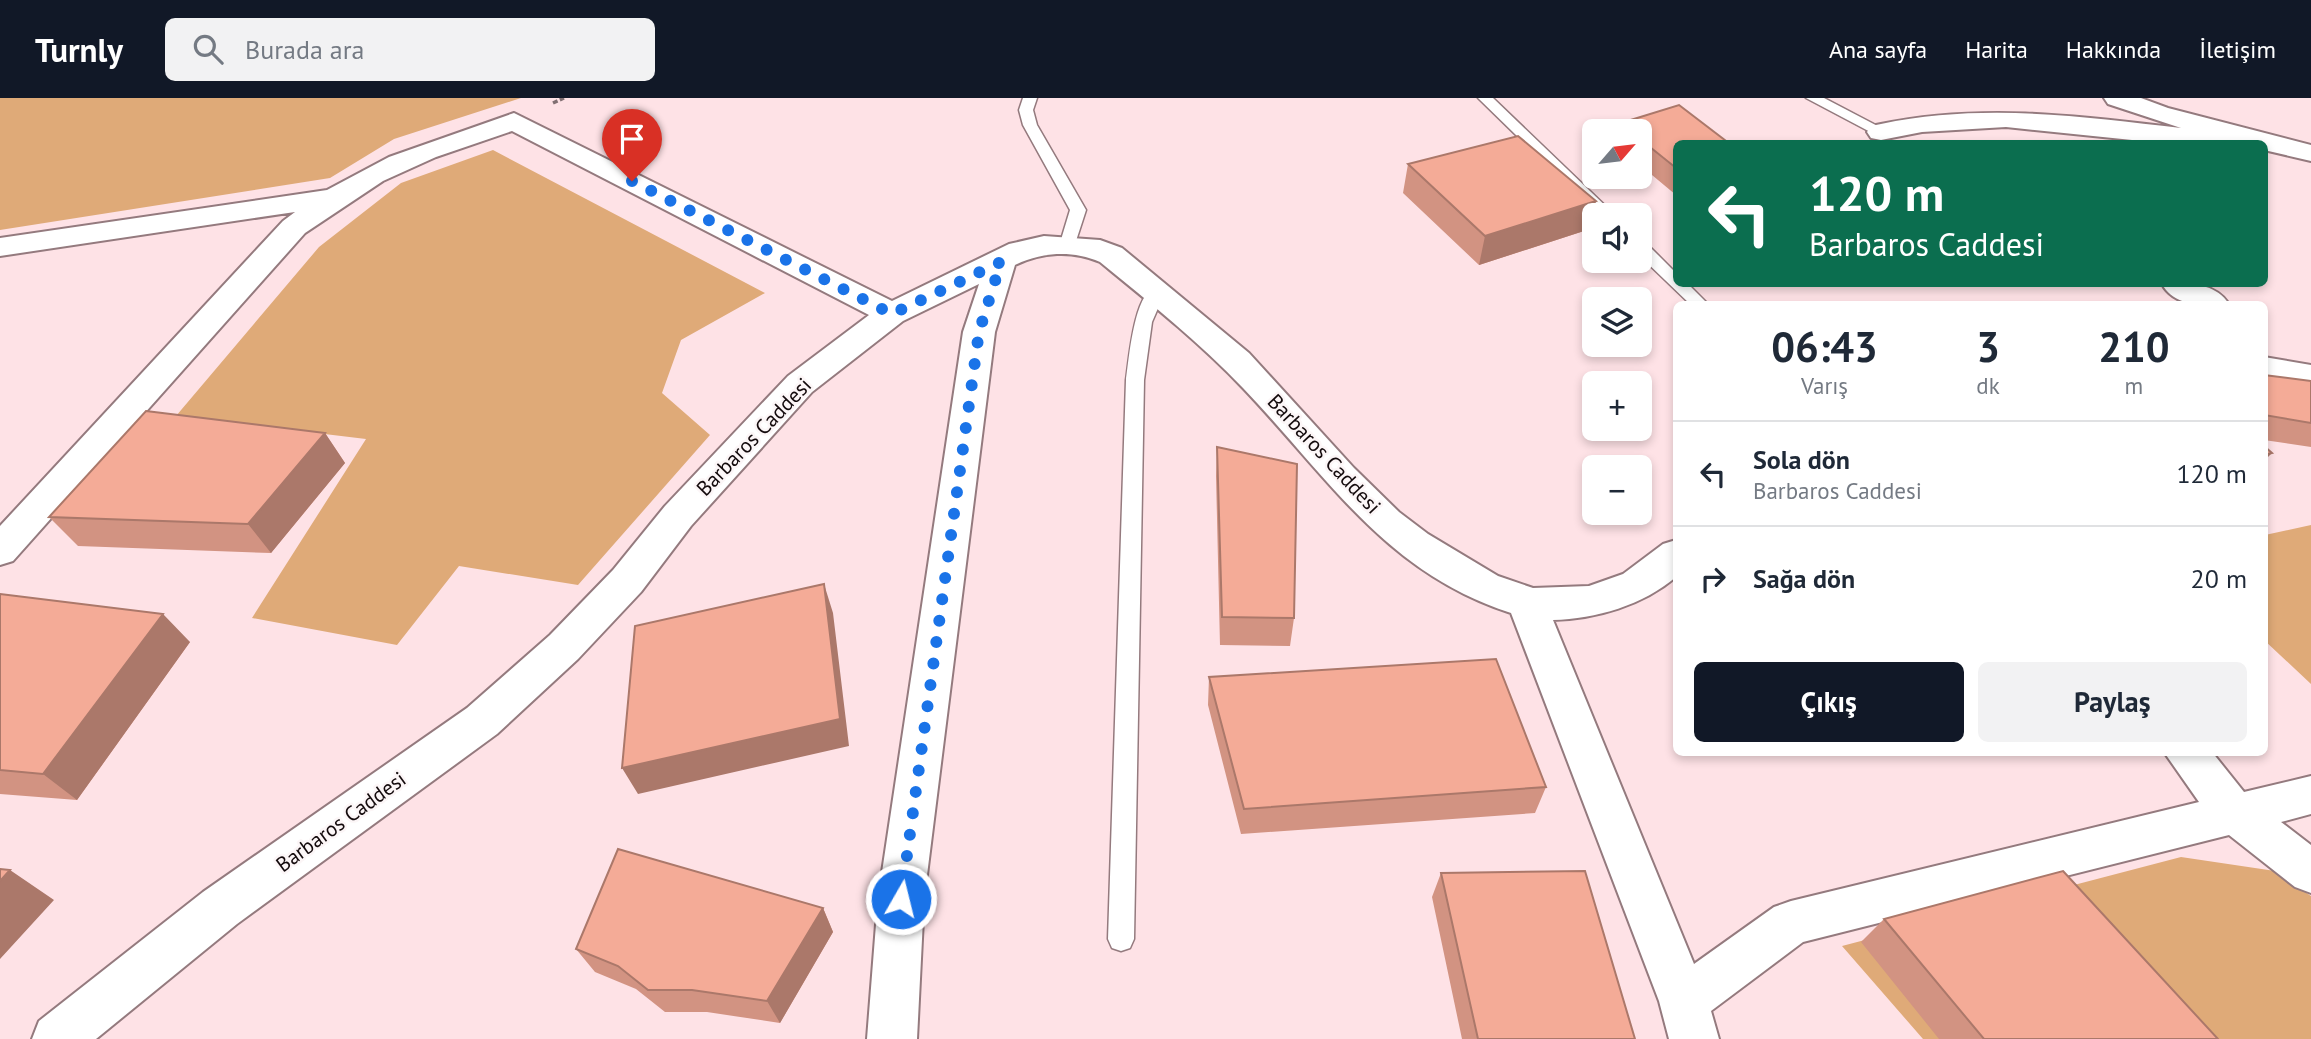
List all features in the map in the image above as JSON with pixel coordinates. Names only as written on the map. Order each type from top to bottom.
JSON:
[{"type":"street","points":[[2117,98],[2158,114],[2266,140]]},
{"type":"street","points":[[1881,132],[1919,121],[1987,117],[2211,140]]},
{"type":"street","points":[[0,551],[294,227],[330,198],[369,175],[421,152],[514,121],[892,314]]},
{"type":"street","points":[[1881,132],[1899,140]]},
{"type":"street","points":[[2224,140],[2242,133]]},
{"type":"street","points":[[2268,141],[2311,153]]},
{"type":"street","points":[[0,247],[330,198]]},
{"type":"street","name":"Barbaros Caddesi","points":[[58,1039],[220,908],[482,720],[582,628],[627,581],[678,516],[800,384],[892,314],[1020,251],[1044,244],[1068,243],[1089,246],[1111,255],[1237,362],[1372,508],[1410,541],[1490,593],[1527,604],[1563,607],[1600,599],[1639,584],[1673,556]]},
{"type":"street","points":[[892,1039],[901,899],[979,332],[1001,262]]},
{"type":"street","points":[[2182,287],[2208,301]]},
{"type":"street","points":[[2268,363],[2311,376]]},
{"type":"street","points":[[1527,604],[1689,1020],[1791,923],[2311,795]]},
{"type":"street","points":[[2188,756],[2234,812],[2311,872]]},
{"type":"lane","points":[[1030,98],[1026,110],[1030,125],[1078,210],[1068,243]]},
{"type":"lane","points":[[1485,98],[1594,203]]},
{"type":"lane","points":[[1813,98],[1881,132]]},
{"type":"lane","points":[[1652,259],[1673,279]]},
{"type":"lane","points":[[1681,287],[1697,301]]},
{"type":"lane","points":[[1121,939],[1135,380],[1143,322],[1156,292]]},
{"type":"shaded area","points":[[0,98],[521,98],[394,139],[330,178],[0,230]]},
{"type":"shaded area","points":[[493,150],[765,293],[681,340],[662,393],[710,435],[578,585],[459,566],[397,645],[252,618],[366,439],[176,416],[319,247],[401,183]]},
{"type":"shaded area","points":[[2311,525],[2311,684],[2268,644],[2268,534]]},
{"type":"shaded area","points":[[2181,857],[2275,871],[2311,896],[2311,1039],[1923,1039],[1842,946]]},
{"type":"building","points":[[1679,105],[1725,140],[1673,140],[1673,166],[1652,149],[1652,119],[1634,119]]},
{"type":"building","points":[[1518,136],[1596,201],[1582,203],[1582,205],[1485,236],[1408,164]]},
{"type":"building","points":[[2268,376],[2311,381],[2311,423],[2268,416]]},
{"type":"building","points":[[146,411],[325,433],[248,524],[49,517]]},
{"type":"building","points":[[1217,447],[1297,464],[1294,618],[1222,617]]},
{"type":"building","points":[[824,584],[840,719],[622,768],[635,626]]},
{"type":"building","points":[[0,594],[163,614],[43,774],[0,770]]},
{"type":"building","points":[[1496,659],[1546,787],[1244,809],[1209,677]]},
{"type":"building","points":[[618,849],[823,908],[767,1001],[692,990],[648,990],[618,966],[576,949]]},
{"type":"building","points":[[0,869],[10,870],[0,881]]},
{"type":"building","points":[[1585,871],[1635,1039],[1478,1039],[1441,873]]},
{"type":"building","points":[[2063,871],[2218,1039],[1984,1039],[1884,919]]},
{"type":"route","points":[[632,181],[892,314],[1001,262],[979,332],[901,899]]}]
